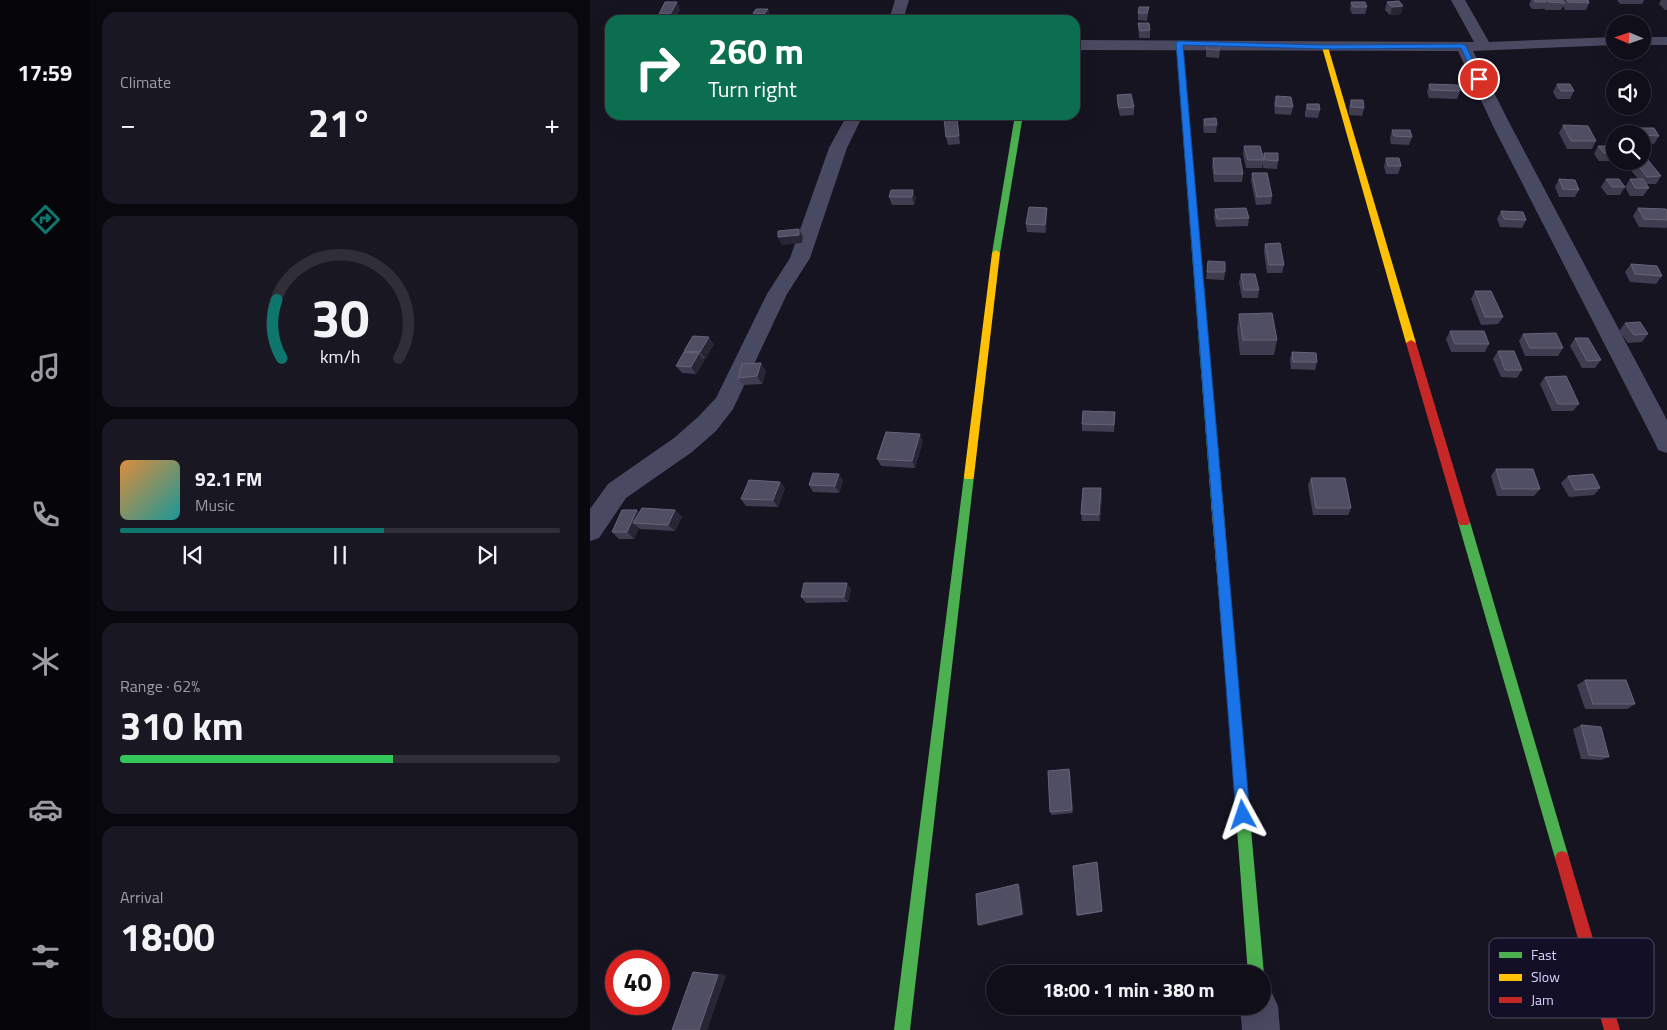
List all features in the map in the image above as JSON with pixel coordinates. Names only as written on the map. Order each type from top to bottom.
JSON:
[{"type":"street","points":[[898,15],[902,0]]},
{"type":"street","points":[[1458,0],[1484,47]]},
{"type":"street","points":[[1080,45],[1179,43],[1325,47],[1484,47],[1606,41]]},
{"type":"street","points":[[1651,41],[1667,41]]},
{"type":"street","points":[[1179,43],[1255,965]]},
{"type":"street","points":[[1463,46],[1502,128],[1667,443]]},
{"type":"street","points":[[1325,47],[1585,938]]},
{"type":"street","points":[[590,530],[617,491],[683,445],[707,424],[725,403],[777,294],[800,258],[838,148],[852,120]]},
{"type":"street","points":[[902,1030],[994,262],[1018,120]]},
{"type":"street","points":[[1260,1015],[1261,1030]]},
{"type":"street","points":[[1608,1018],[1612,1030]]},
{"type":"building","points":[[1534,0],[1545,0],[1546,2],[1535,2]]},
{"type":"building","points":[[1547,0],[1563,0],[1565,3],[1548,2]]},
{"type":"building","points":[[1567,0],[1588,0],[1589,3],[1568,2]]},
{"type":"building","points":[[1399,1],[1403,6],[1392,7],[1387,2]]},
{"type":"building","points":[[665,2],[677,2],[671,13],[659,14]]},
{"type":"building","points":[[1351,2],[1365,2],[1367,7],[1353,7]]},
{"type":"building","points":[[1139,7],[1149,7],[1147,13],[1138,13]]},
{"type":"building","points":[[756,9],[768,9],[764,14],[753,13]]},
{"type":"building","points":[[1138,23],[1149,23],[1150,30],[1140,31]]},
{"type":"building","points":[[1208,43],[1221,44],[1219,50],[1206,49]]},
{"type":"building","points":[[1429,84],[1458,85],[1460,91],[1431,90]]},
{"type":"building","points":[[1557,84],[1570,84],[1574,91],[1561,91]]},
{"type":"building","points":[[1131,94],[1134,107],[1119,108],[1117,95]]},
{"type":"building","points":[[1276,96],[1291,97],[1293,107],[1276,106]]},
{"type":"building","points":[[1351,100],[1363,100],[1364,108],[1351,107]]},
{"type":"building","points":[[1307,104],[1319,104],[1320,110],[1307,109]]},
{"type":"building","points":[[1216,118],[1217,125],[1205,125],[1204,119]]},
{"type":"building","points":[[944,120],[957,120],[959,136],[946,137]]},
{"type":"building","points":[[1563,125],[1588,126],[1596,141],[1571,141]]},
{"type":"building","points":[[1651,128],[1654,128],[1659,136],[1651,136]]},
{"type":"building","points":[[1392,130],[1410,130],[1412,137],[1394,136]]},
{"type":"building","points":[[1244,146],[1260,146],[1264,160],[1248,160]]},
{"type":"building","points":[[1598,146],[1606,146],[1606,153]]},
{"type":"building","points":[[1264,153],[1278,153],[1278,161],[1265,160]]},
{"type":"building","points":[[1213,158],[1240,158],[1243,174],[1215,174]]},
{"type":"building","points":[[1386,158],[1399,158],[1401,166],[1388,166]]},
{"type":"building","points":[[1651,164],[1661,176],[1647,177],[1642,170],[1651,170]]},
{"type":"building","points":[[1252,173],[1267,173],[1272,196],[1257,197]]},
{"type":"building","points":[[1559,179],[1575,180],[1579,190],[1563,189]]},
{"type":"building","points":[[1606,179],[1619,179],[1625,187],[1612,187]]},
{"type":"building","points":[[1630,179],[1643,179],[1649,188],[1635,188]]},
{"type":"building","points":[[891,190],[913,190],[912,197],[889,197]]},
{"type":"building","points":[[1029,207],[1047,208],[1045,225],[1026,224]]},
{"type":"building","points":[[1246,208],[1249,218],[1217,219],[1215,209]]},
{"type":"building","points":[[1638,208],[1666,209],[1667,220],[1644,219]]},
{"type":"building","points":[[1501,211],[1523,212],[1526,220],[1504,219]]},
{"type":"building","points":[[799,229],[799,235],[778,237],[778,231]]},
{"type":"building","points":[[1280,243],[1284,265],[1269,265],[1265,244]]},
{"type":"building","points":[[1208,261],[1225,262],[1225,272],[1207,272]]},
{"type":"building","points":[[1631,264],[1657,266],[1662,276],[1635,274]]},
{"type":"building","points":[[1241,274],[1255,274],[1259,290],[1244,290]]},
{"type":"building","points":[[1475,291],[1491,291],[1503,317],[1485,317]]},
{"type":"building","points":[[1272,313],[1277,340],[1243,340],[1239,314]]},
{"type":"building","points":[[1640,322],[1648,334],[1634,335],[1625,323]]},
{"type":"building","points":[[1450,331],[1484,331],[1489,344],[1455,344]]},
{"type":"building","points":[[1556,333],[1563,348],[1530,348],[1523,334]]},
{"type":"building","points":[[693,336],[709,337],[700,352],[684,351]]},
{"type":"building","points":[[1575,338],[1588,338],[1601,360],[1587,361]]},
{"type":"building","points":[[1498,351],[1514,351],[1522,370],[1505,370]]},
{"type":"building","points":[[684,352],[699,353],[691,367],[676,366]]},
{"type":"building","points":[[1292,352],[1316,353],[1317,362],[1293,362]]},
{"type":"building","points":[[761,363],[757,376],[738,378],[742,364]]},
{"type":"building","points":[[1566,376],[1579,404],[1558,404],[1545,377]]},
{"type":"building","points":[[1083,411],[1115,412],[1114,425],[1082,424]]},
{"type":"building","points":[[886,432],[920,434],[912,461],[877,459]]},
{"type":"building","points":[[1496,469],[1533,469],[1540,489],[1502,489]]},
{"type":"building","points":[[813,473],[839,474],[835,486],[809,485]]},
{"type":"building","points":[[1593,474],[1600,488],[1575,490],[1568,476]]},
{"type":"building","points":[[1311,478],[1345,478],[1351,508],[1316,508]]},
{"type":"building","points":[[749,480],[780,482],[773,500],[741,499]]},
{"type":"building","points":[[1083,488],[1101,488],[1099,515],[1081,514]]},
{"type":"building","points":[[642,508],[675,510],[668,525],[633,523]]},
{"type":"building","points":[[622,510],[637,510],[627,532],[612,532]]},
{"type":"building","points":[[804,583],[847,583],[844,597],[801,597]]},
{"type":"building","points":[[1585,680],[1626,680],[1635,704],[1593,704]]},
{"type":"building","points":[[1581,725],[1601,727],[1609,757],[1589,755]]},
{"type":"building","points":[[1069,769],[1072,810],[1050,812],[1048,771]]},
{"type":"building","points":[[1097,862],[1102,911],[1077,915],[1073,866]]},
{"type":"building","points":[[1018,884],[1022,914],[978,925],[976,894]]},
{"type":"building","points":[[693,972],[718,975],[699,1030],[672,1030]]},
{"type":"traffic: fast","points":[[1179,43],[1217,502]]},
{"type":"traffic: fast","points":[[996,253],[1018,120]]},
{"type":"traffic: fast","points":[[902,1030],[969,476]]},
{"type":"traffic: fast","points":[[1464,522],[1562,858]]},
{"type":"traffic: fast","points":[[1232,684],[1255,965]]},
{"type":"traffic: slow","points":[[1325,47],[1411,343]]},
{"type":"traffic: slow","points":[[969,476],[996,253]]},
{"type":"traffic: slow","points":[[1217,502],[1232,684]]},
{"type":"traffic: jam","points":[[1411,343],[1464,522]]},
{"type":"traffic: jam","points":[[1562,858],[1585,938]]},
{"type":"traffic: jam","points":[[1609,1018],[1612,1030]]},
{"type":"route","points":[[1243,815],[1179,43],[1325,47],[1463,46],[1479,79]]}]
